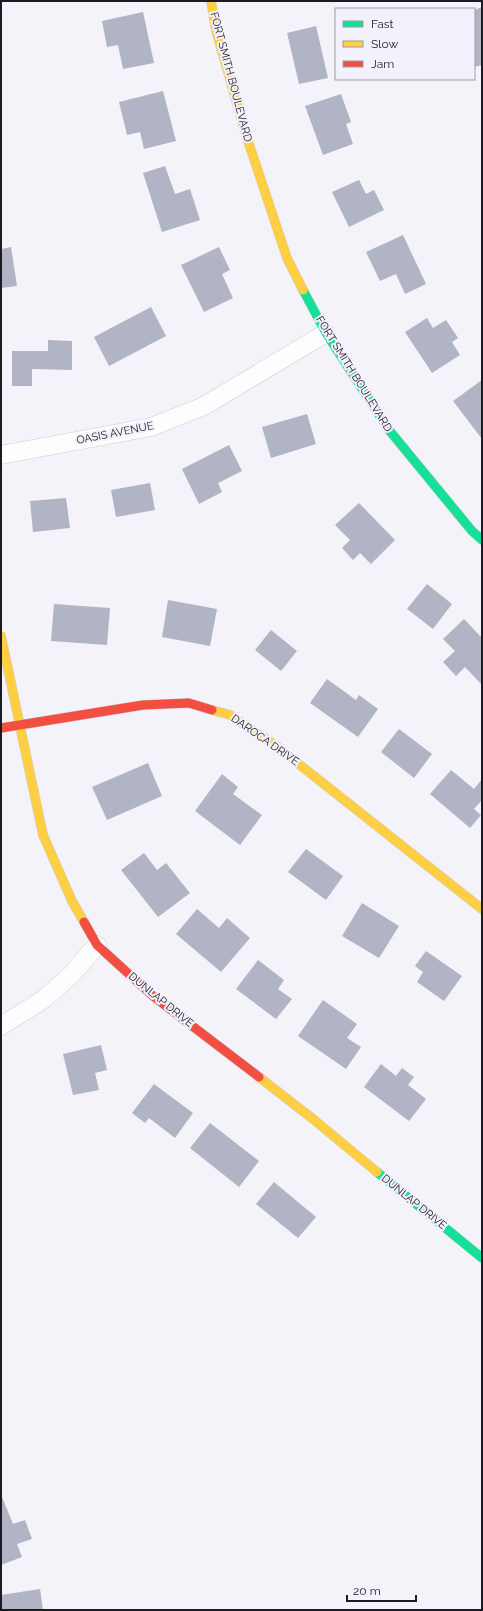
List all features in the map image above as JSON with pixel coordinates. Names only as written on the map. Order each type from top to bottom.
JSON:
[{"type":"street","name":"FORT SMITH BOULEVARD","points":[[211,1],[216,30],[247,138],[287,258],[326,333],[389,430],[472,531],[482,540]]},
{"type":"street","name":"OASIS AVENUE","points":[[1,454],[151,427],[204,406],[326,333]]},
{"type":"street","name":"DUNLAP DRIVE","points":[[1,636],[43,835],[72,901],[97,945],[153,996],[314,1119],[482,1258]]},
{"type":"street","name":"DAROCA DRIVE","points":[[1,728],[143,705],[190,703],[230,715],[276,746],[482,909]]},
{"type":"street","points":[[1,1026],[44,999],[71,975],[97,945]]},
{"type":"building","points":[[482,7],[482,65],[475,67],[475,10]]},
{"type":"building","points":[[143,12],[154,63],[123,69],[118,45],[107,47],[102,21]]},
{"type":"building","points":[[316,26],[328,78],[299,84],[287,33]]},
{"type":"building","points":[[163,91],[176,141],[144,149],[140,132],[127,135],[119,102]]},
{"type":"building","points":[[341,94],[351,122],[346,124],[353,144],[323,155],[305,106]]},
{"type":"building","points":[[165,166],[175,194],[190,189],[200,220],[162,232],[143,173]]},
{"type":"building","points":[[359,180],[366,194],[374,190],[384,210],[349,227],[332,192]]},
{"type":"building","points":[[403,235],[426,284],[405,294],[396,274],[380,281],[366,252]]},
{"type":"building","points":[[11,247],[17,286],[1,288],[1,249]]},
{"type":"building","points":[[219,247],[230,270],[222,274],[233,298],[204,312],[181,265]]},
{"type":"building","points":[[151,307],[166,336],[109,366],[94,337]]},
{"type":"building","points":[[427,318],[433,328],[446,320],[458,338],[452,342],[460,355],[432,373],[405,332]]},
{"type":"building","points":[[48,340],[72,341],[72,370],[32,369],[32,386],[12,386],[12,351],[48,351]]},
{"type":"building","points":[[482,380],[482,439],[453,401]]},
{"type":"building","points":[[307,414],[316,444],[271,458],[262,427]]},
{"type":"building","points":[[229,445],[242,471],[218,483],[222,492],[199,504],[182,469]]},
{"type":"building","points":[[150,483],[155,510],[116,517],[111,490]]},
{"type":"building","points":[[66,498],[70,528],[33,532],[30,501]]},
{"type":"building","points":[[359,503],[395,540],[371,564],[360,553],[353,560],[342,548],[350,540],[335,525]]},
{"type":"building","points":[[427,584],[452,604],[433,629],[407,609]]},
{"type":"building","points":[[168,600],[217,609],[210,646],[162,637]]},
{"type":"building","points":[[54,604],[110,608],[107,645],[51,641]]},
{"type":"building","points":[[464,619],[482,638],[482,685],[465,667],[456,676],[443,662],[455,651],[443,639]]},
{"type":"building","points":[[271,630],[297,651],[281,671],[255,650]]},
{"type":"building","points":[[327,679],[356,700],[359,695],[378,709],[358,737],[310,703]]},
{"type":"building","points":[[399,729],[432,754],[414,778],[381,752]]},
{"type":"building","points":[[148,763],[162,796],[107,820],[92,787]]},
{"type":"building","points":[[451,770],[474,789],[482,779],[482,800],[474,809],[481,815],[470,828],[430,794]]},
{"type":"building","points":[[222,774],[238,787],[233,794],[262,815],[240,845],[195,811]]},
{"type":"building","points":[[306,849],[343,876],[326,900],[288,872]]},
{"type":"building","points":[[144,853],[157,870],[166,863],[190,893],[158,917],[121,870]]},
{"type":"building","points":[[362,903],[399,926],[379,958],[342,936]]},
{"type":"building","points":[[197,909],[219,928],[227,918],[250,938],[221,972],[176,934]]},
{"type":"building","points":[[426,951],[462,976],[444,1001],[417,982],[423,972],[415,966]]},
{"type":"building","points":[[258,960],[284,980],[278,989],[292,999],[276,1019],[236,989]]},
{"type":"building","points":[[323,1000],[357,1024],[347,1038],[361,1047],[346,1069],[298,1036]]},
{"type":"building","points":[[101,1045],[107,1070],[95,1073],[99,1090],[73,1095],[63,1054]]},
{"type":"building","points":[[381,1064],[396,1076],[402,1068],[414,1077],[408,1085],[426,1099],[409,1121],[364,1087]]},
{"type":"building","points":[[154,1084],[193,1113],[175,1138],[149,1118],[145,1123],[132,1113]]},
{"type":"building","points":[[210,1123],[259,1161],[239,1187],[190,1148]]},
{"type":"building","points":[[274,1182],[316,1217],[298,1238],[256,1204]]},
{"type":"building","points":[[1,1497],[13,1524],[25,1520],[32,1539],[17,1544],[22,1557],[1,1565]]},
{"type":"building","points":[[40,1589],[43,1610],[2,1610],[1,1595]]},
{"type":"traffic: fast","points":[[303,290],[326,333],[389,430],[472,531],[482,540]]},
{"type":"traffic: fast","points":[[377,1172],[482,1258]]},
{"type":"traffic: slow","points":[[211,1],[216,30],[247,138],[287,258],[303,290]]},
{"type":"traffic: slow","points":[[1,636],[43,835],[72,901],[84,922]]},
{"type":"traffic: slow","points":[[212,710],[230,715],[276,746],[482,909]]},
{"type":"traffic: slow","points":[[259,1077],[377,1172]]},
{"type":"traffic: jam","points":[[1,728],[143,705],[189,703],[212,710]]},
{"type":"traffic: jam","points":[[84,922],[97,945],[153,996],[259,1077]]}]
